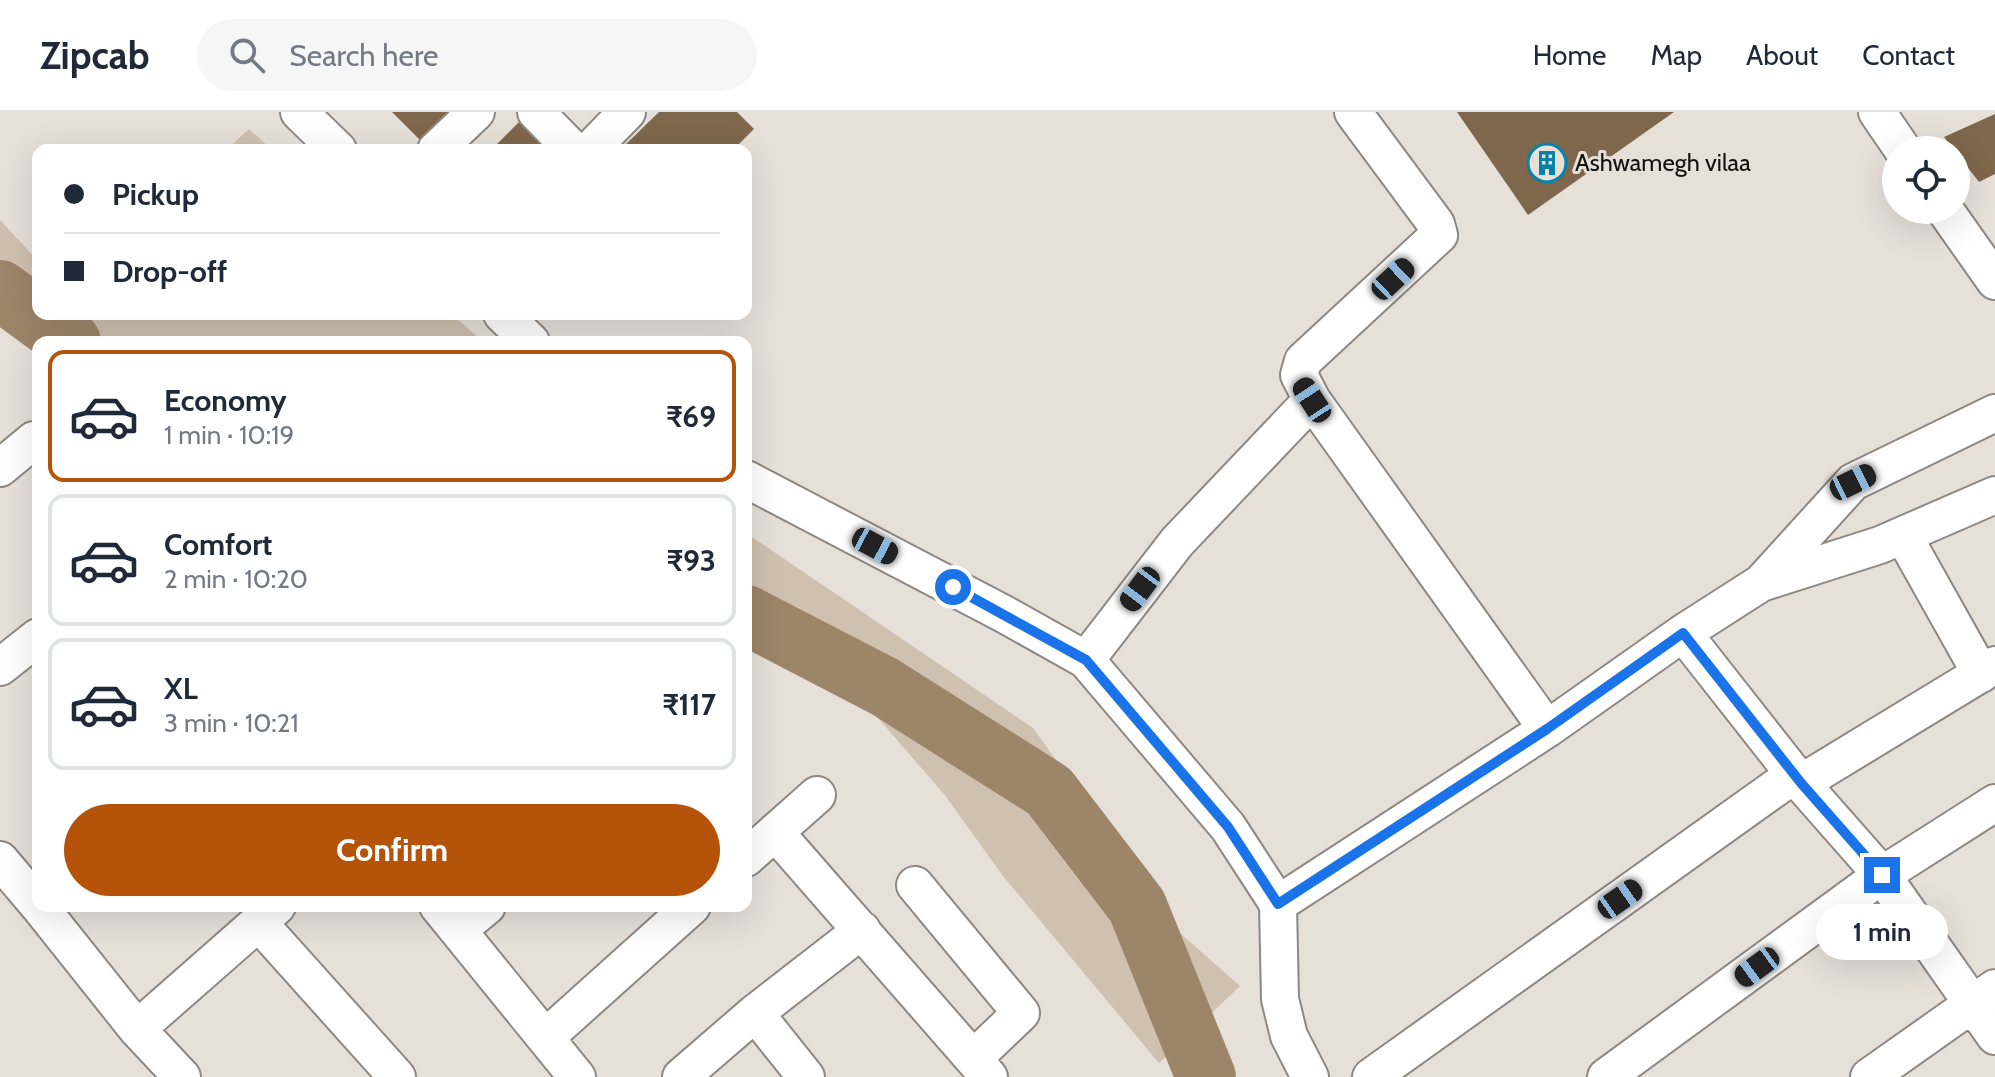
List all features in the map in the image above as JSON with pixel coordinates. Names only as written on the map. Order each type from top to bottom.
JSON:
[{"type":"street","points":[[299,112],[332,144]]},
{"type":"street","points":[[442,144],[476,112]]},
{"type":"street","points":[[536,112],[567,144]]},
{"type":"street","points":[[596,144],[627,112]]},
{"type":"street","points":[[1353,112],[1436,224],[1439,235],[1303,361],[1299,375],[1312,400],[1547,729]]},
{"type":"street","points":[[1877,112],[1893,136]]},
{"type":"street","points":[[1955,224],[1995,281]]},
{"type":"street","points":[[508,320],[525,336]]},
{"type":"street","points":[[1086,660],[1177,542],[1312,400]]},
{"type":"street","points":[[1761,583],[1853,482],[1995,413]]},
{"type":"street","points":[[0,468],[32,442]]},
{"type":"street","points":[[752,482],[1086,660],[1228,827],[1278,904],[1280,999],[1289,1036],[1310,1077]]},
{"type":"street","points":[[1278,904],[1547,729],[1683,633],[1761,583],[1903,535],[1995,495]]},
{"type":"street","points":[[1371,1077],[1798,778],[1988,670],[1903,535]]},
{"type":"street","points":[[1683,633],[1798,778],[1983,996],[1995,1036]]},
{"type":"street","points":[[0,667],[32,642]]},
{"type":"street","points":[[752,853],[817,795]]},
{"type":"street","points":[[1606,1077],[1882,875],[1995,803]]},
{"type":"street","points":[[775,832],[982,1067],[1021,1013],[915,885]]},
{"type":"street","points":[[48,912],[137,1029],[182,1077]]},
{"type":"street","points":[[546,1037],[685,912]]},
{"type":"street","points":[[137,1029],[267,914],[397,1077]]},
{"type":"street","points":[[449,918],[577,1077]]},
{"type":"street","points":[[681,1077],[755,1013],[862,930]]},
{"type":"street","points":[[1869,1077],[1983,996]]},
{"type":"street","points":[[755,1013],[806,1077]]},
{"type":"shaded area","points":[[249,129],[265,144],[233,144]]},
{"type":"shaded area","points":[[0,220],[32,255],[32,320],[459,320],[476,336],[48,336],[0,299]]},
{"type":"shaded area","points":[[752,537],[1033,728],[1180,933],[1240,986],[1159,1063],[1003,876],[944,794],[844,679],[752,644]]},
{"type":"building","points":[[392,112],[471,112],[436,144],[424,144]]},
{"type":"building","points":[[659,112],[737,112],[754,129],[739,144],[626,144]]},
{"type":"building","name":"Ashwamegh vilaa","points":[[1457,112],[1674,112],[1528,215]]},
{"type":"building","points":[[1995,114],[1995,174],[1979,182],[1970,170],[1970,136],[1946,136]]},
{"type":"building","points":[[526,115],[555,144],[497,144]]},
{"type":"waterway","points":[[0,290],[32,313]]},
{"type":"waterway","points":[[41,320],[63,336]]},
{"type":"waterway","points":[[752,618],[885,687],[1049,791],[1137,906],[1206,1077]]},
{"type":"place","name":"Ashwamegh vilaa","points":[[1547,163]]},
{"type":"route","points":[[953,587],[1086,660],[1228,827],[1278,904],[1547,729],[1683,633],[1801,783],[1882,875]]}]
